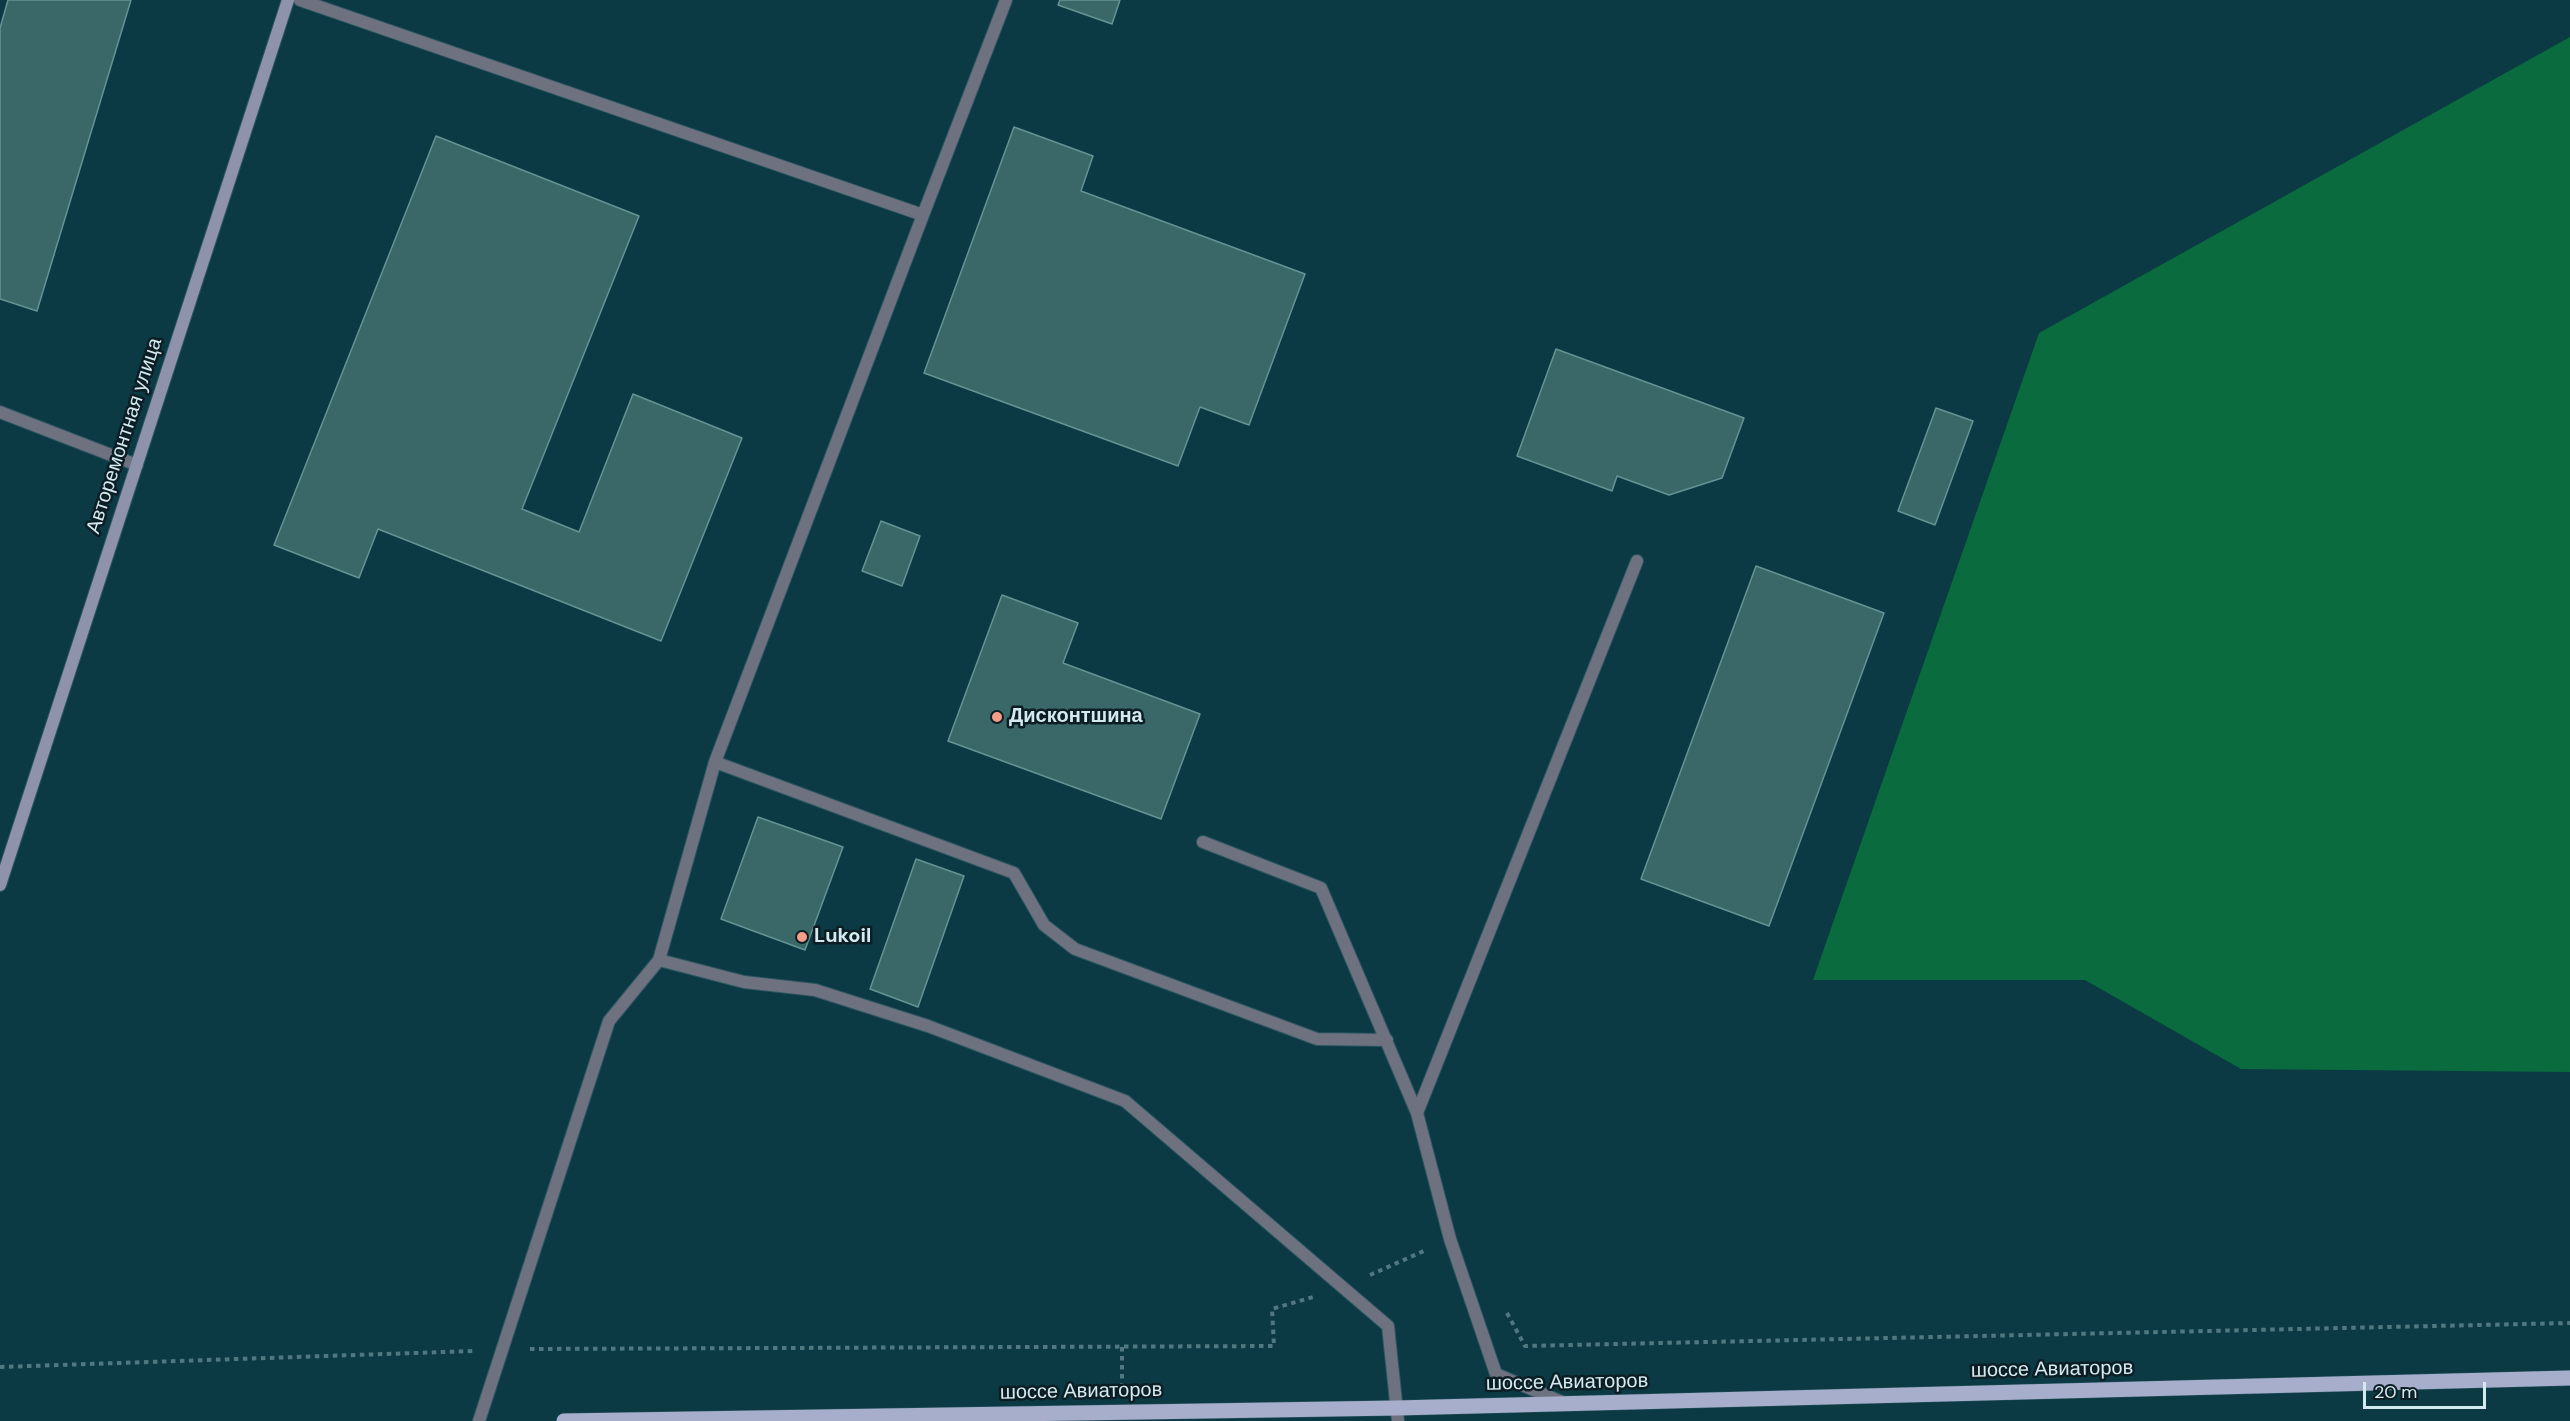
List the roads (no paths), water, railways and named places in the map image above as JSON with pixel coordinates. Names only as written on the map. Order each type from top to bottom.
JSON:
[{"type":"main road","name":"Авторемонтная улица","points":[[0,885],[288,0]]},
{"type":"main road","name":"шоссе Авиаторов","points":[[564,1421],[1398,1414],[1566,1404],[2570,1378]]},
{"type":"lane","points":[[300,0],[923,215]]},
{"type":"lane","points":[[479,1421],[609,1021],[659,960],[716,762],[1006,0]]},
{"type":"lane","points":[[0,412],[136,465]]},
{"type":"lane","points":[[1417,1113],[1637,561]]},
{"type":"lane","points":[[716,762],[1014,873],[1044,925],[1075,949],[1317,1040],[1386,1040]]},
{"type":"lane","points":[[1203,842],[1321,888],[1417,1113],[1450,1239],[1496,1374],[1566,1404]]},
{"type":"lane","points":[[659,960],[744,982],[815,990],[928,1026],[1125,1101],[1388,1326],[1398,1414]]},
{"type":"place","name":"Дисконтшина","points":[[997,717]]},
{"type":"place","name":"Lukoil","points":[[802,937]]}]
